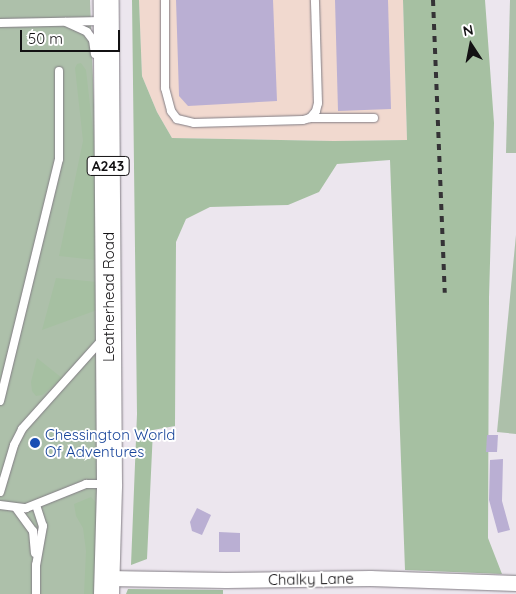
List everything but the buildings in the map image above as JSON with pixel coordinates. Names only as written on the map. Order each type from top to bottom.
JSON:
[{"type":"highway","name":"Leatherhead Road","points":[[106,11],[109,333],[109,484],[106,586]]},
{"type":"street","name":"Chalky Lane","points":[[106,586],[370,578],[516,583]]},
{"type":"lane","points":[[165,0],[165,88],[171,111],[177,119],[194,123],[303,120],[310,118],[374,118]]},
{"type":"lane","points":[[310,118],[316,111],[318,103],[315,0]]},
{"type":"lane","points":[[0,24],[66,22],[106,11]]},
{"type":"lane","points":[[66,22],[87,32],[93,40],[96,66]]},
{"type":"lane","points":[[0,401],[59,159],[59,71]]},
{"type":"lane","points":[[98,102],[108,150]]},
{"type":"lane","points":[[0,492],[14,445],[22,429],[109,333]]},
{"type":"lane","points":[[0,505],[16,508],[36,505],[86,484],[109,484]]},
{"type":"lane","points":[[36,505],[42,526],[36,565]]},
{"type":"lane","points":[[16,508],[33,531],[36,594]]},
{"type":"shaded area","points":[[139,0],[403,0],[407,140],[334,141],[172,138],[157,112],[142,76]]},
{"type":"green space","name":"Chessington World Of Adventures","points":[[0,0],[90,0],[96,158],[99,506],[93,594],[0,594]]},
{"type":"green space","points":[[132,0],[139,0],[142,76],[157,112],[172,138],[334,141],[407,140],[403,0],[485,0],[494,123],[489,298],[488,538],[502,574],[405,570],[390,160],[337,164],[319,192],[288,205],[210,207],[186,219],[176,242],[175,426],[153,430],[147,559],[131,565],[137,414]]},
{"type":"green space","points":[[510,0],[516,0],[516,153],[506,153]]},
{"type":"green space","points":[[81,63],[86,70],[96,158],[96,260],[59,256],[83,141],[75,68],[77,64]]},
{"type":"green space","points":[[516,235],[516,434],[497,432]]},
{"type":"green space","points":[[56,278],[97,282],[97,310],[42,330]]},
{"type":"green space","points":[[37,358],[62,378],[42,395],[36,396],[32,391],[31,382]]},
{"type":"green space","points":[[91,497],[99,506],[96,594],[84,594],[86,551],[83,528],[76,516],[74,504]]},
{"type":"green space","points":[[128,589],[223,590],[223,594],[126,594]]},
{"type":"railway","points":[[433,0],[445,293]]},
{"type":"place","name":"Chessington World Of Adventures","points":[[35,443]]}]
